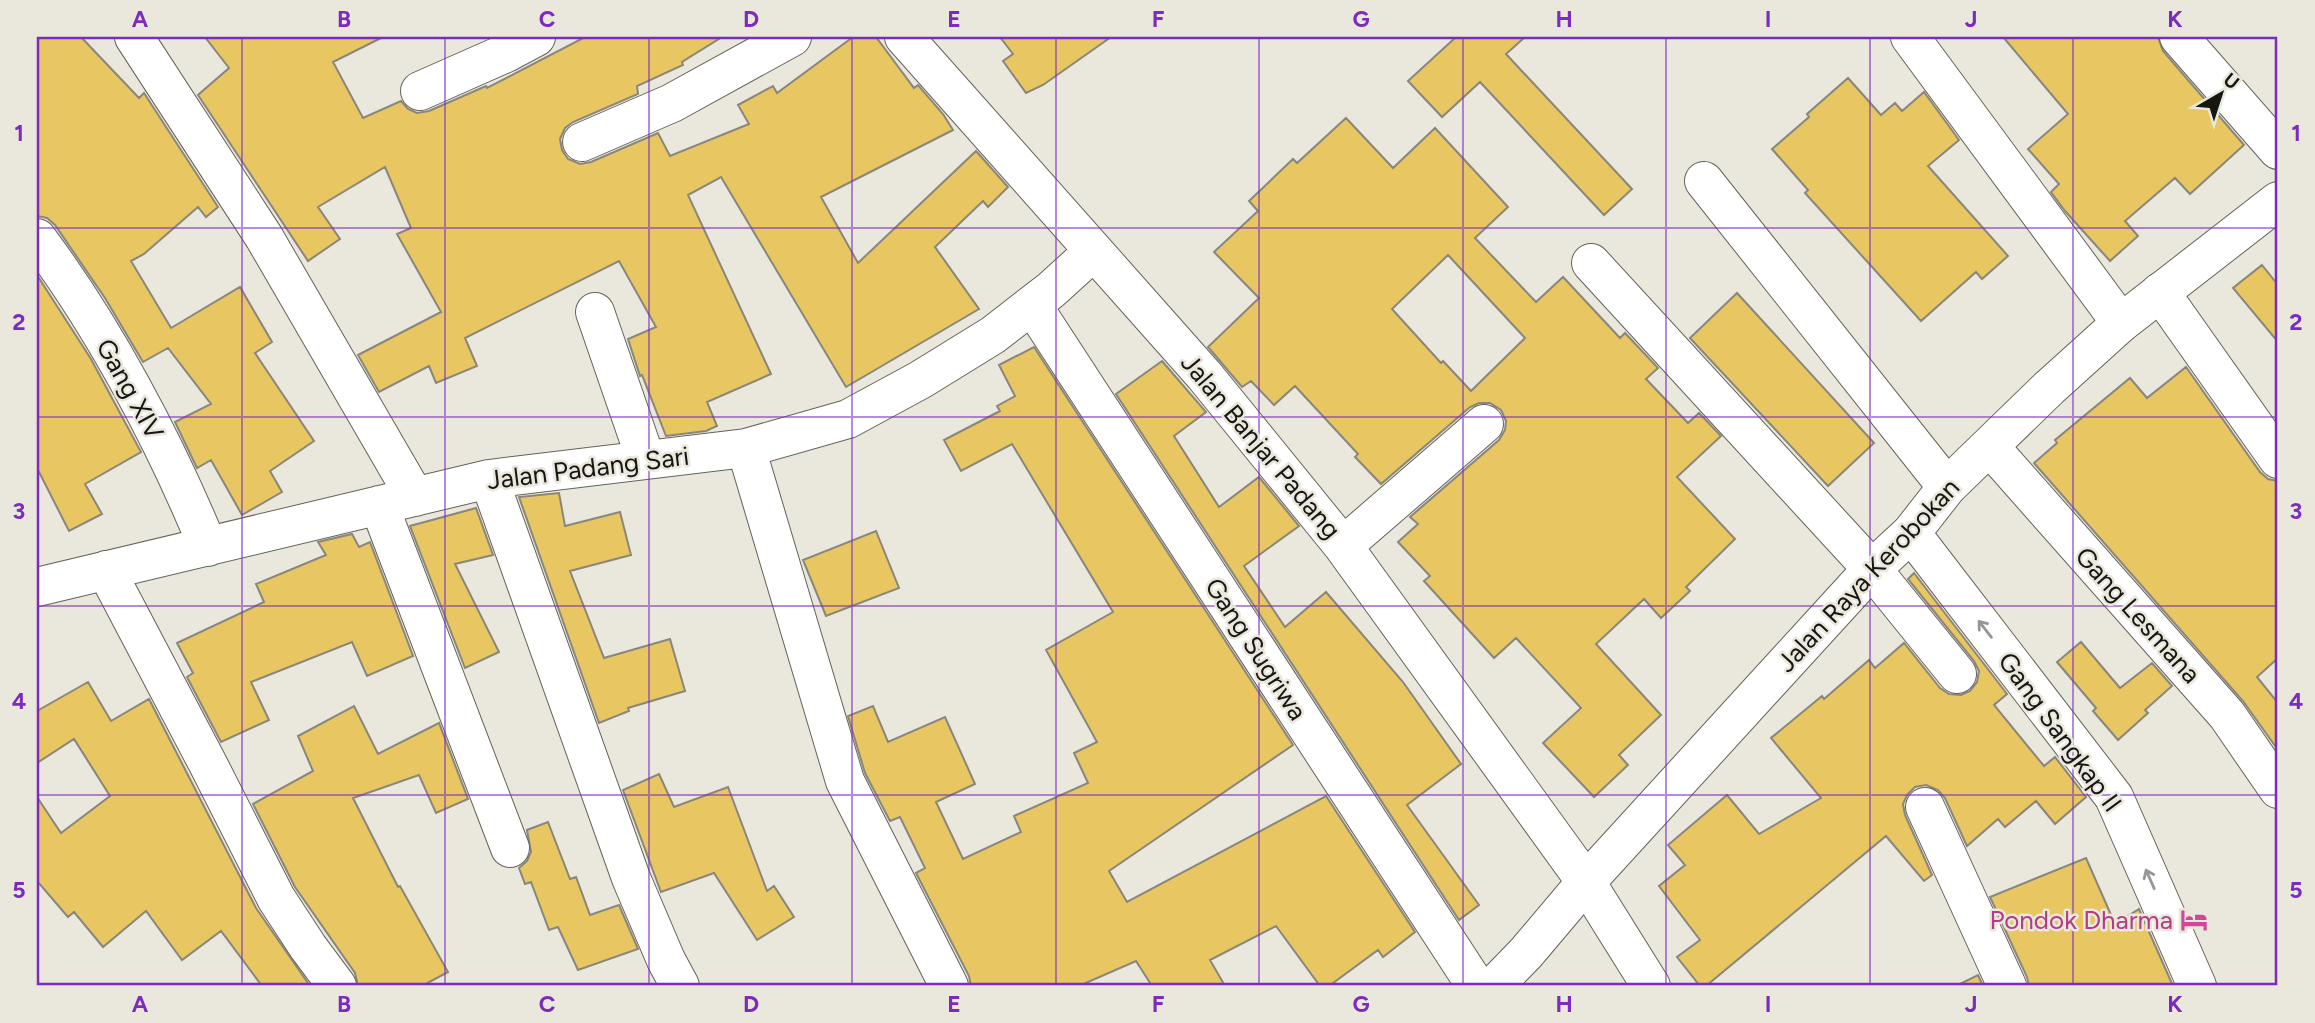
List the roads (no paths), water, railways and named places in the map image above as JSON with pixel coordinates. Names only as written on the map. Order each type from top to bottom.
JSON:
[{"type":"street","points":[[134,37],[264,237],[397,501],[510,848]]},
{"type":"street","points":[[420,91],[536,37]]},
{"type":"street","points":[[582,142],[672,103],[792,37]]},
{"type":"street","name":"Jalan Banjar Padang","points":[[904,37],[1203,374],[1343,546],[1586,882],[1651,986]]},
{"type":"street","points":[[1910,37],[2121,323]]},
{"type":"street","points":[[2179,37],[2278,150]]},
{"type":"street","points":[[1704,181],[1947,487]]},
{"type":"street","name":"Jalan Raya Kerobokan","points":[[1494,986],[1872,569],[1911,533],[1947,487],[2121,323],[2275,209]]},
{"type":"street","name":"Gang XIV","points":[[37,239],[88,314],[139,402],[180,480],[208,547]]},
{"type":"street","name":"Jalan Padang Sari","points":[[37,587],[489,479],[746,447],[848,419],[920,380],[993,335],[1051,290],[1094,251]]},
{"type":"street","points":[[1591,262],[1872,569],[1957,674]]},
{"type":"street","points":[[2160,292],[2278,459]]},
{"type":"street","name":"Gang Sugriwa","points":[[1035,311],[1476,986]]},
{"type":"street","points":[[595,312],[646,460]]},
{"type":"street","points":[[1343,546],[1484,424]]},
{"type":"street","points":[[746,447],[845,781],[949,986]]},
{"type":"street","name":"Gang Lesmana","points":[[1990,447],[2227,715],[2278,789]]},
{"type":"street","points":[[489,479],[631,878],[680,986]]},
{"type":"street","name":"Gang Sangkap II","points":[[1911,533],[2114,797],[2197,986]]},
{"type":"street","points":[[106,570],[276,898],[337,986]]},
{"type":"street","points":[[1925,807],[2007,986]]},
{"type":"place","name":"Pondok Dharma","points":[[2194,920]]}]
